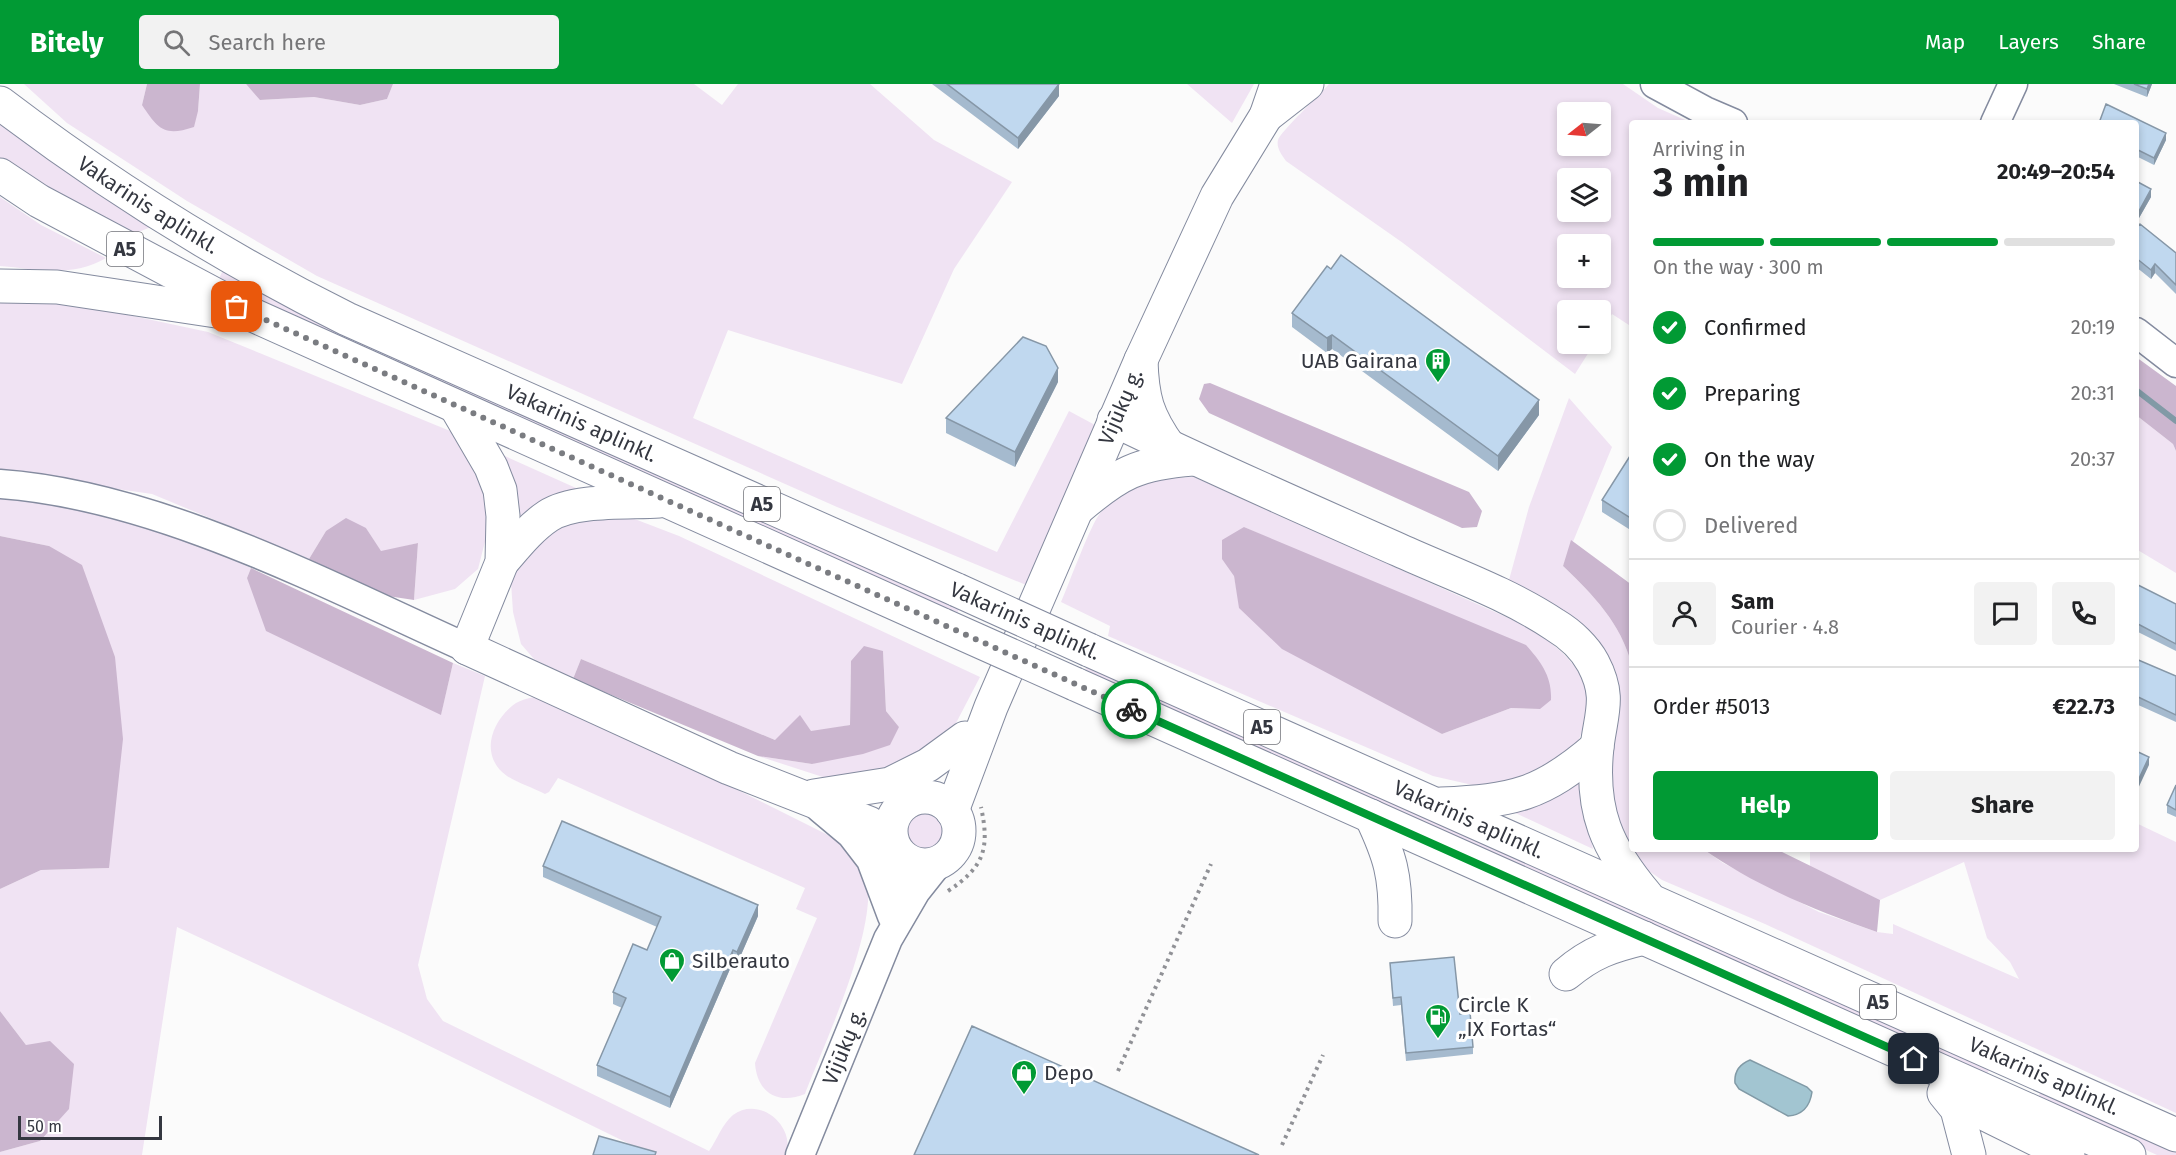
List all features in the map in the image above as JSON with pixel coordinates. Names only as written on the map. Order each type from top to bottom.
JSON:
[{"type":"main road","name":"Vijūkų g.","points":[[952,811],[991,707],[1114,420],[1217,196],[1266,116],[1277,84]]},
{"type":"main road","name":"Vijūkų g.","points":[[1266,116],[1307,84]]},
{"type":"main road","name":"Vakarinis aplinkl.","points":[[0,103],[78,162],[132,197],[302,296],[347,319],[2176,1135]]},
{"type":"main road","name":"Vakarinis aplinkl.","points":[[0,175],[39,201],[255,316],[2129,1155]]},
{"type":"main road","points":[[0,286],[57,288],[255,316]]},
{"type":"main road","points":[[1141,360],[1146,407],[1154,426],[1182,453]]},
{"type":"main road","points":[[456,407],[491,467],[500,490],[503,516],[502,562]]},
{"type":"main road","points":[[1114,420],[1182,453],[1497,593],[1557,626],[1578,643],[1600,678],[1604,716],[1597,747],[1597,797],[1606,838],[1620,862],[1652,902]]},
{"type":"main road","points":[[1077,509],[1105,485],[1131,470],[1182,453]]},
{"type":"main road","points":[[666,501],[575,507],[550,515],[529,533],[502,562],[467,648],[729,768],[809,797],[868,824],[916,864],[939,862],[949,855],[956,845],[959,834],[952,811],[935,799],[875,805],[809,797]]},
{"type":"main road","name":"Vijūkų g.","points":[[910,801],[941,777],[965,738],[991,707]]},
{"type":"main road","points":[[809,797],[890,784],[928,765],[965,738]]},
{"type":"main road","points":[[1435,805],[1481,802],[1532,792],[1567,773],[1597,747]]},
{"type":"main road","points":[[895,846],[893,820],[910,801]]},
{"type":"main road","points":[[1371,816],[1390,856],[1395,890],[1395,921]]},
{"type":"main road","points":[[1566,974],[1586,957],[1607,947],[1644,938]]},
{"type":"main road","points":[[1871,1040],[1944,1093],[2054,1149]]},
{"type":"main road","points":[[1944,1093],[1957,1109],[1969,1155]]},
{"type":"main road","points":[[2005,1155],[2054,1149]]},
{"type":"street","points":[[1655,84],[1726,120]]},
{"type":"street","points":[[1996,120],[2013,84]]},
{"type":"street","points":[[2139,334],[2176,363]]},
{"type":"street","points":[[0,484],[59,492],[109,503],[202,533],[266,558],[467,648]]},
{"type":"street","points":[[809,797],[851,834],[871,860],[890,928]]},
{"type":"street","name":"Vijūkų g.","points":[[890,928],[895,846]]},
{"type":"street","name":"Vijūkų g.","points":[[800,1155],[890,928],[939,862]]},
{"type":"path","points":[[1118,1071],[1211,864]]},
{"type":"path","points":[[1282,1144],[1323,1055]]},
{"type":"shaded area","points":[[24,84],[147,84],[142,105],[198,111],[200,84],[246,84],[261,100],[314,97],[360,105],[387,99],[393,84],[694,84],[722,105],[738,84],[870,84],[934,140],[1012,182],[954,269],[902,384],[728,330],[693,418],[997,552],[1069,411],[1095,425],[1031,587],[837,507],[317,276],[187,201],[67,123]]},
{"type":"shaded area","points":[[147,84],[200,84],[194,127],[169,131],[158,125],[142,105]]},
{"type":"shaded area","points":[[246,84],[393,84],[387,99],[360,105],[314,97],[260,100]]},
{"type":"shaded area","points":[[1187,84],[1254,84],[1232,123]]},
{"type":"shaded area","points":[[1329,84],[1623,84],[1658,108],[1685,120],[1629,120],[1629,325],[1612,314],[1611,316],[1611,300],[1557,300],[1557,354],[1588,354],[1575,374],[1403,243],[1286,161],[1279,149],[1278,140]]},
{"type":"shaded area","points":[[0,120],[58,166],[151,227],[136,233],[123,232],[0,160]]},
{"type":"shaded area","points":[[0,197],[41,225],[106,258],[81,268],[54,271],[0,266]]},
{"type":"shaded area","points":[[224,268],[960,607],[956,616],[216,285]]},
{"type":"shaded area","points":[[0,298],[54,299],[208,332],[460,435],[485,485],[488,530],[478,569],[455,589],[414,600],[418,543],[381,552],[366,528],[326,531],[309,559],[152,494],[55,480],[0,476]]},
{"type":"shaded area","points":[[2139,359],[2176,386],[2176,451],[2173,444],[2139,417]]},
{"type":"shaded area","points":[[1210,383],[1469,492],[1482,511],[1477,527],[1462,528],[1209,413],[1199,399],[1204,384]]},
{"type":"shaded area","points":[[1569,398],[1612,447],[1563,566],[1605,611],[1621,636],[1629,656],[1629,852],[1707,852],[1723,863],[1819,912],[1877,932],[1893,934],[1893,924],[2019,979],[2010,962],[1987,938],[1964,862],[1880,900],[1810,867],[1810,852],[2139,852],[2139,824],[2176,842],[2176,1113],[1765,924],[1662,880],[1630,858],[1615,835],[1608,769],[1619,714],[1614,672],[1509,580],[1529,507]]},
{"type":"shaded area","points":[[2139,417],[2173,444],[2176,451],[2176,573],[2139,551]]},
{"type":"shaded area","points":[[496,452],[576,488],[508,540]]},
{"type":"shaded area","points":[[1194,477],[1526,626],[1547,640],[1564,654],[1576,669],[1584,685],[1587,702],[1585,720],[1578,741],[1566,764],[1490,789],[1433,776],[1108,636],[1110,626],[1061,602],[1097,518],[1111,502],[1144,484]],"holes":[[[1244,527],[1291,548],[1540,709],[1511,708],[1442,734],[1240,608],[1234,576]]]},
{"type":"shaded area","points":[[0,495],[65,506],[128,522],[190,543],[251,568],[247,578],[441,714],[453,663],[485,676],[418,965],[427,999],[443,1021],[709,1151],[733,1115],[743,1110],[764,1111],[780,1124],[786,1134],[788,1144],[786,1155],[652,1155],[403,1033],[177,927],[142,1155],[0,1155],[0,1152],[40,1141],[26,1045],[0,1011],[0,889],[41,870],[109,868],[49,546],[0,536]]},
{"type":"shaded area","points":[[619,513],[679,536],[980,677],[955,725],[902,770],[829,779],[758,756],[812,764],[899,727],[886,711],[883,651],[851,661],[850,725],[775,740],[581,659],[573,679],[534,659],[521,644],[513,612],[511,583],[522,559],[567,520]]},
{"type":"shaded area","points":[[346,518],[366,528],[381,551],[418,543],[414,600],[381,595],[309,559],[326,531]]},
{"type":"shaded area","points":[[1244,527],[1526,645],[1544,670],[1550,684],[1551,700],[1540,709],[1511,708],[1442,734],[1282,649],[1239,608],[1234,576],[1222,559],[1222,540]]},
{"type":"shaded area","points":[[0,536],[49,546],[82,565],[115,657],[123,739],[109,868],[41,870],[0,889]]},
{"type":"shaded area","points":[[1571,540],[1629,583],[1629,656],[1621,636],[1605,611],[1563,566]]},
{"type":"shaded area","points":[[251,568],[453,663],[441,715],[266,631],[247,578]]},
{"type":"shaded area","points":[[864,646],[883,651],[886,711],[899,727],[890,745],[863,754],[812,764],[758,756],[573,679],[581,659],[775,740],[800,715],[811,731],[850,725],[851,661]]},
{"type":"shaded area","points":[[1088,663],[1991,1066],[1986,1076],[1084,673]]},
{"type":"shaded area","points":[[547,695],[826,834],[847,848],[860,861],[868,887],[867,914],[860,946],[838,1013],[805,1094],[786,1098],[771,1094],[760,1082],[755,1063],[817,918],[796,909],[805,888],[558,778],[549,792],[545,794],[507,776],[493,760],[491,750],[491,741],[498,722],[504,713],[516,703]]},
{"type":"shaded area","points":[[1577,776],[1583,781],[1586,817],[1593,849],[1509,810],[1547,802]]},
{"type":"shaded area","points":[[925,812],[939,817],[944,831],[939,845],[925,850],[911,845],[906,831],[911,817]]},
{"type":"shaded area","points":[[1708,852],[1782,852],[1880,900],[1877,932],[1787,897]]},
{"type":"shaded area","points":[[0,1011],[26,1045],[50,1041],[74,1064],[69,1109],[40,1141],[0,1152]]},
{"type":"shaded area","points":[[2042,1090],[2176,1151],[2176,1155],[2157,1155],[2036,1100]]},
{"type":"water","points":[[1750,1060],[1807,1087],[1812,1092],[1810,1102],[1805,1109],[1798,1114],[1788,1116],[1739,1089],[1735,1083],[1737,1072],[1743,1064]]},
{"type":"building","points":[[947,84],[1059,84],[1018,138]]},
{"type":"building","points":[[2134,84],[2149,84],[2147,89]]},
{"type":"building","points":[[2106,104],[2166,133],[2154,158],[2139,150],[2139,120],[2100,120]]},
{"type":"building","points":[[2139,183],[2151,189],[2139,211]]},
{"type":"building","points":[[2139,225],[2176,253],[2176,285],[2155,264],[2151,270],[2139,260]]},
{"type":"building","name":"UAB Gairana","points":[[1341,255],[1539,400],[1498,456],[1332,335],[1327,338],[1292,313],[1327,266],[1331,269]]},
{"type":"building","points":[[1023,337],[1046,346],[1058,368],[1015,452],[946,418]]},
{"type":"building","points":[[1629,458],[1629,517],[1602,500]]},
{"type":"building","points":[[2139,586],[2176,604],[2176,644],[2139,625]]},
{"type":"building","points":[[2139,660],[2176,676],[2176,715],[2139,697]]},
{"type":"building","points":[[2139,752],[2149,757],[2139,779]]},
{"type":"building","points":[[2176,785],[2176,810],[2167,805]]},
{"type":"building","name":"Silberauto","points":[[562,821],[758,905],[737,952],[733,950],[670,1097],[597,1065],[626,998],[613,992],[633,944],[647,950],[661,917],[543,866]]},
{"type":"building","points":[[1454,957],[1460,1014],[1470,1012],[1473,1047],[1406,1053],[1401,997],[1393,998],[1390,963]]},
{"type":"building","name":"Depo","points":[[972,1026],[1259,1155],[914,1155]]},
{"type":"building","points":[[599,1136],[656,1152],[655,1155],[593,1155]]},
{"type":"waterway","points":[[2139,392],[2176,421]]},
{"type":"way so far","points":[[237,307],[1131,709]]},
{"type":"place","name":"UAB Gairana","points":[[1438,384]]},
{"type":"place","name":"Silberauto","points":[[672,984]]},
{"type":"place","name":"Circle K „IX Fortas“","points":[[1438,1040]]},
{"type":"place","name":"Depo","points":[[1024,1096]]},
{"type":"route","points":[[1131,709],[1914,1059]]}]
